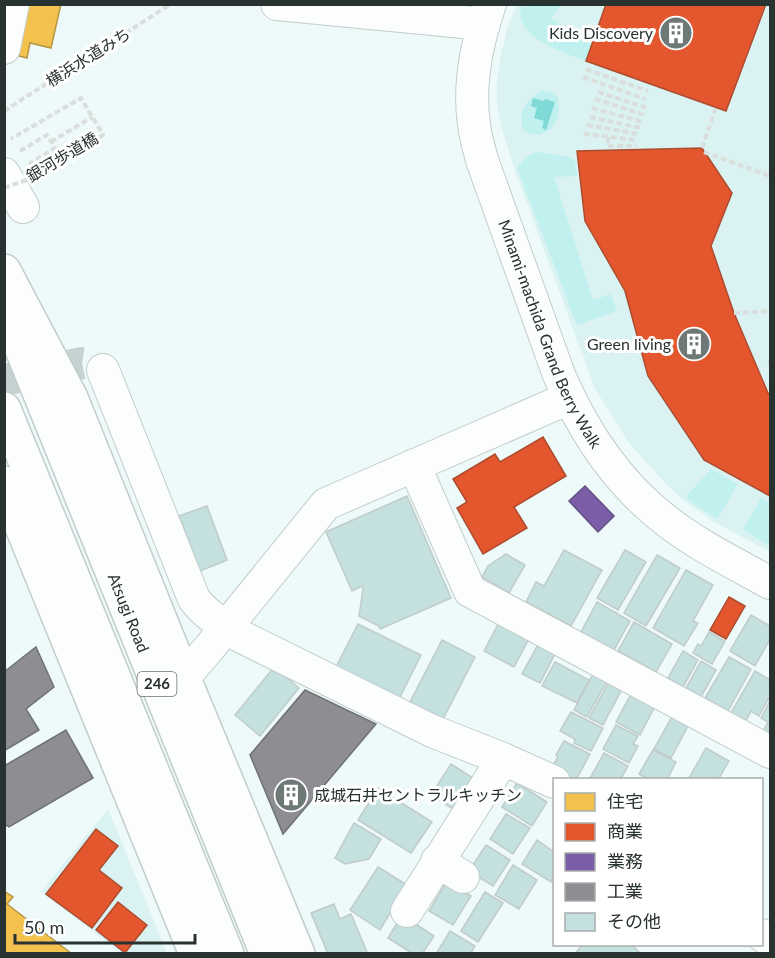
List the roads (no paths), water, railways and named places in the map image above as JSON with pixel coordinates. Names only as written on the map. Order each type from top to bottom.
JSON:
[{"type":"highway","points":[[4,271],[71,398],[298,954]]},
{"type":"highway","name":"Atsugi Road","points":[[4,307],[267,954]]},
{"type":"highway","name":"246","points":[[8,417],[227,954]]},
{"type":"highway","points":[[4,483],[196,954]]},
{"type":"street","points":[[4,48],[14,4]]},
{"type":"street","points":[[277,4],[487,14]]},
{"type":"street","name":"Minami-machida Grand Berry Walk","points":[[487,14],[477,51],[473,80],[472,109],[475,135],[482,160],[569,398],[592,439],[626,483],[652,510],[702,546],[771,583]]},
{"type":"street","points":[[14,198],[15,165]]},
{"type":"street","points":[[103,375],[194,599],[201,608],[246,639],[432,731],[553,781]]},
{"type":"street","points":[[182,674],[191,669],[326,504],[569,398]]},
{"type":"street","points":[[414,465],[470,591],[771,752]]},
{"type":"street","points":[[406,911],[450,869],[503,759]]},
{"type":"water","points":[[533,98],[555,102],[546,130],[542,128],[544,121],[534,118],[537,108],[531,106]]},
{"type":"tunnel","points":[[4,380],[82,363],[95,365],[103,370]]},
{"type":"place","name":"Kids Discovery","points":[[676,33]]},
{"type":"place","name":"Green living","points":[[694,344]]},
{"type":"place","name":"成城石井セントラルキッチン","points":[[291,795]]}]
